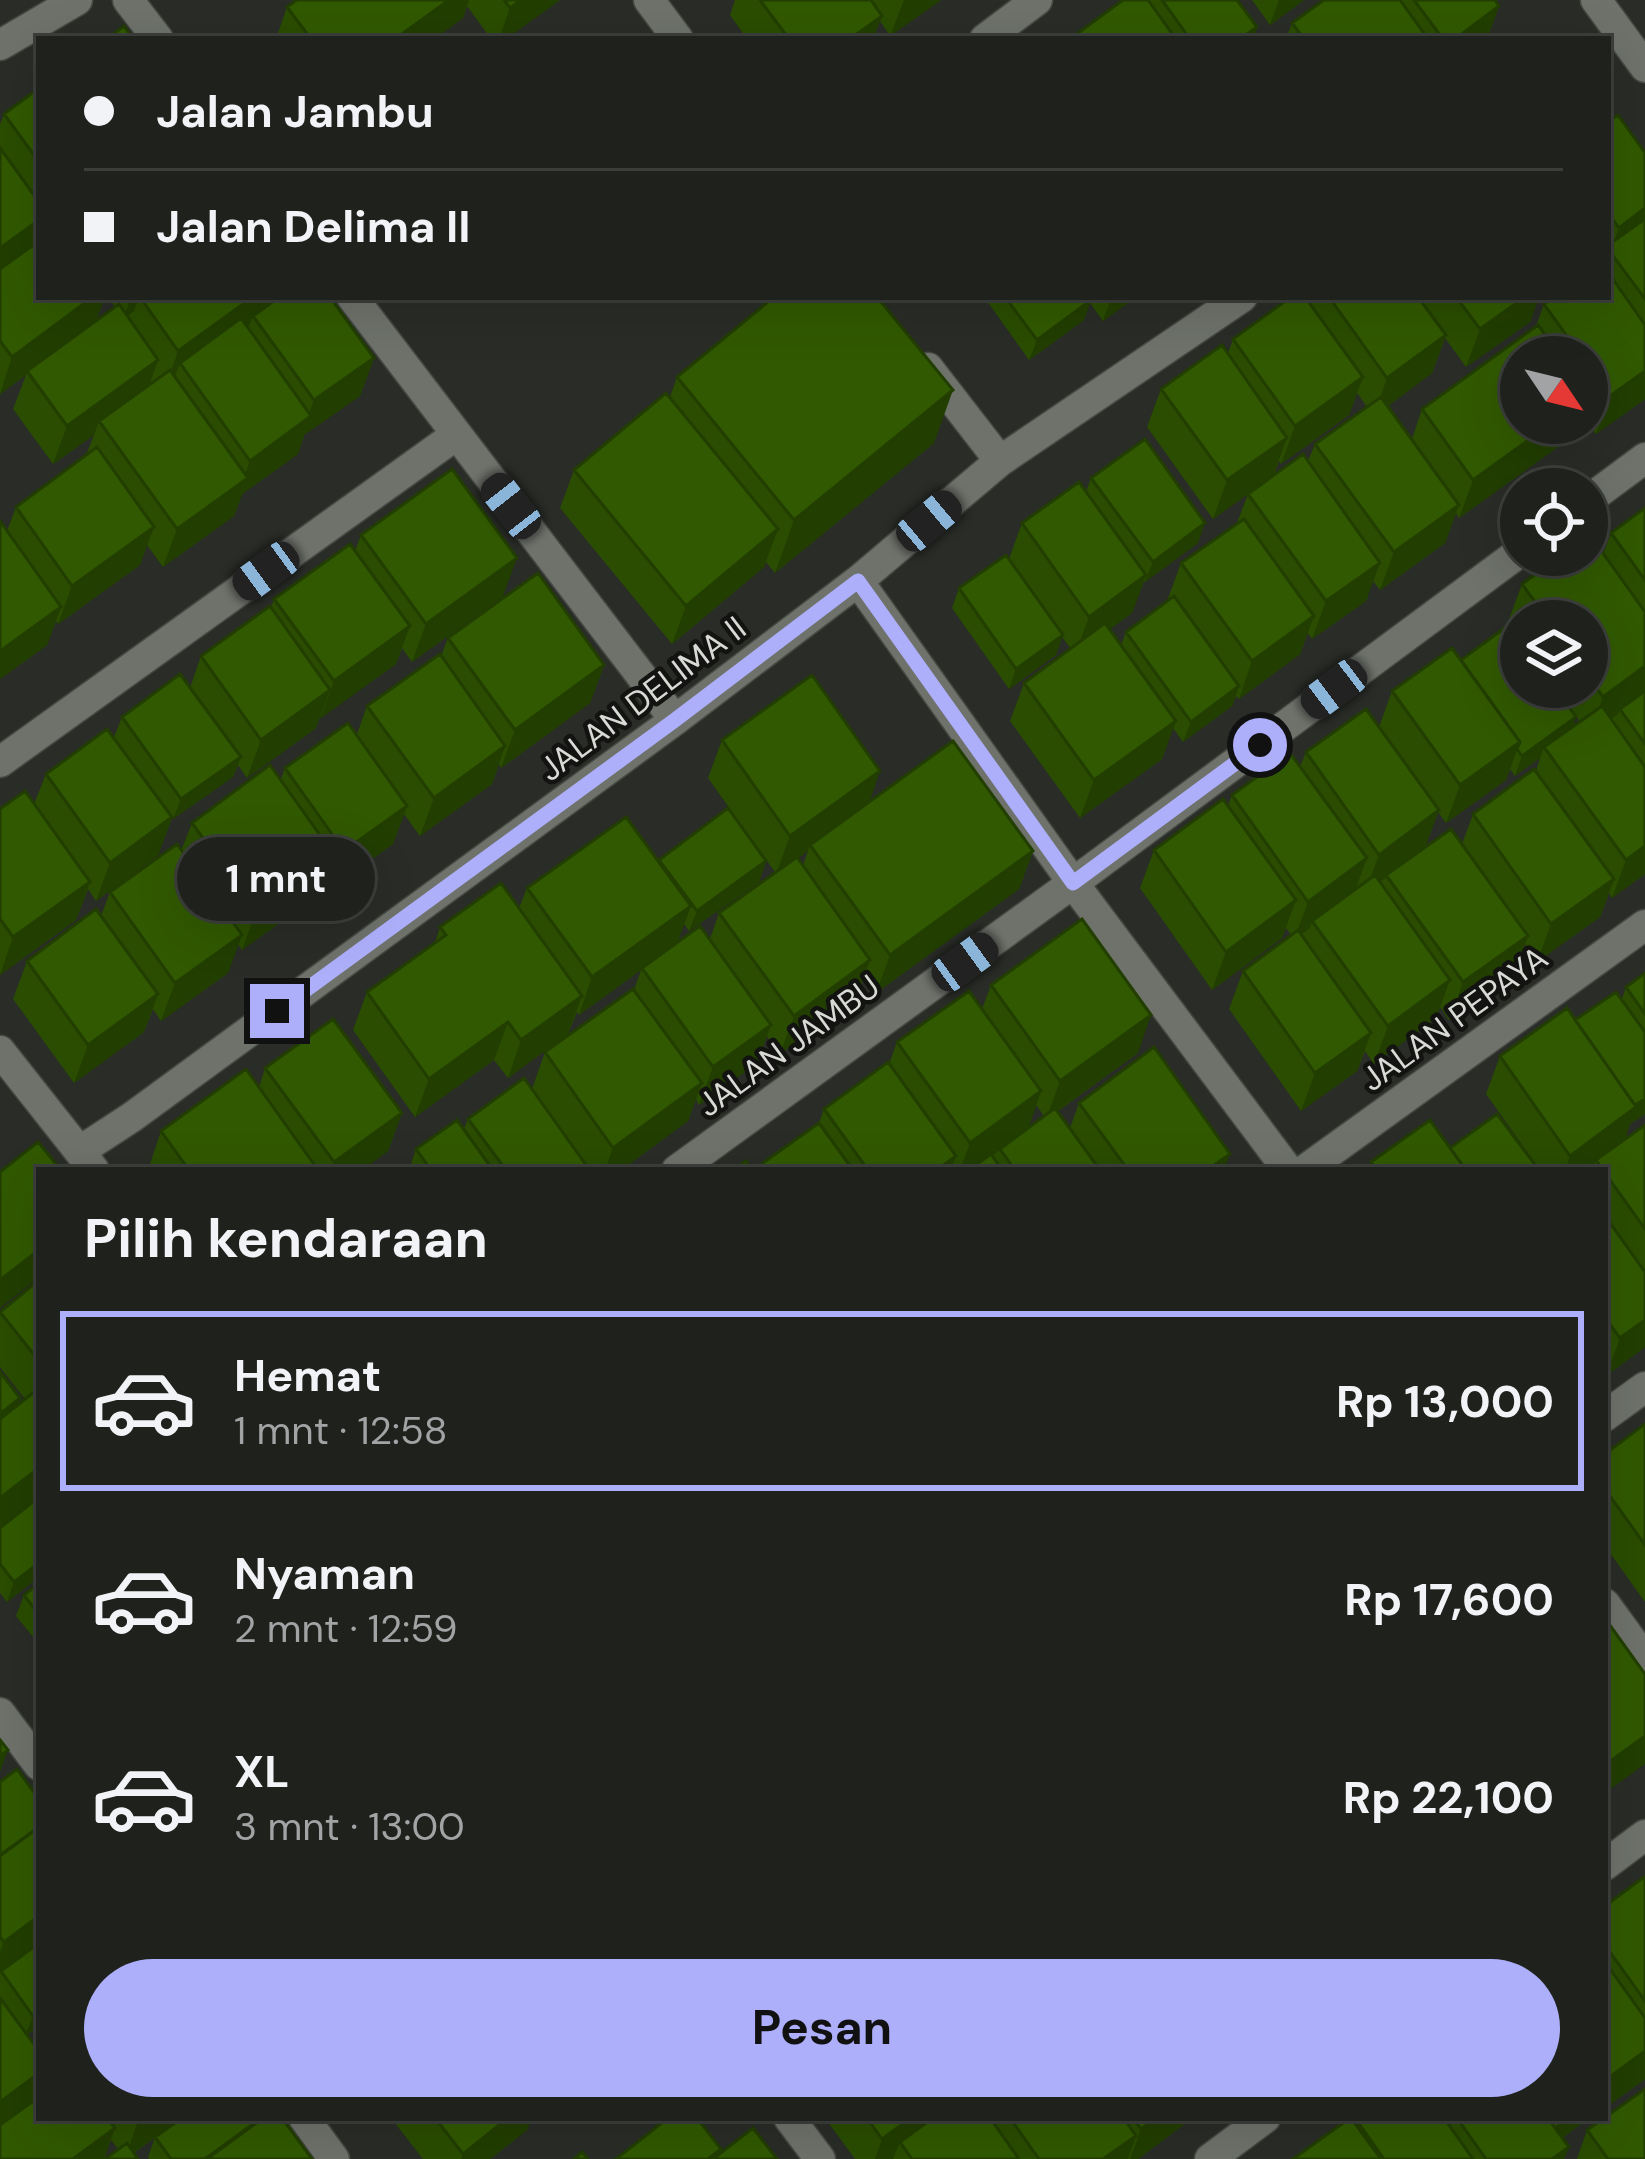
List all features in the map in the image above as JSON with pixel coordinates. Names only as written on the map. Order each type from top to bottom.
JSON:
[{"type":"street","points":[[0,45],[77,0]]},
{"type":"street","points":[[128,0],[156,36]]},
{"type":"street","points":[[649,0],[676,36]]},
{"type":"street","points":[[989,36],[1037,0]]},
{"type":"street","points":[[1595,0],[1616,43],[1645,67]]},
{"type":"street","points":[[354,300],[675,720]]},
{"type":"street","name":"JALAN DELIMA II","points":[[87,1160],[132,1117],[858,581],[1000,461],[1237,300]]},
{"type":"street","points":[[915,352],[1000,461]]},
{"type":"street","points":[[0,762],[456,435]]},
{"type":"street","points":[[1608,486],[1645,458]]},
{"type":"street","name":"JALAN JAMBU","points":[[681,1167],[1500,566]]},
{"type":"street","points":[[858,581],[1073,883],[1286,1167]]},
{"type":"street","name":"JALAN PEPAYA","points":[[1309,1167],[1645,925]]},
{"type":"street","points":[[0,1051],[87,1160]]},
{"type":"street","points":[[1608,1414],[1645,1388]]},
{"type":"street","points":[[1608,1608],[1645,1659]]},
{"type":"street","points":[[0,1713],[36,1761]]},
{"type":"street","points":[[1608,1863],[1645,1835]]},
{"type":"street","points":[[306,2121],[334,2159]]},
{"type":"street","points":[[791,2121],[820,2159]]},
{"type":"street","points":[[1210,2159],[1261,2121]]},
{"type":"building","points":[[297,0],[449,0],[399,36],[309,36],[287,7]]},
{"type":"building","points":[[760,0],[871,0],[882,16],[854,36],[787,36]]},
{"type":"building","points":[[1123,0],[1148,0],[1174,36],[1074,36]]},
{"type":"building","points":[[1162,0],[1237,0],[1257,27],[1244,36],[1188,36]]},
{"type":"building","points":[[1324,0],[1400,0],[1426,36],[1302,36],[1292,23]]},
{"type":"building","points":[[1414,0],[1495,0],[1499,6],[1459,36],[1441,36]]},
{"type":"building","points":[[124,26],[131,36],[110,36]]},
{"type":"building","points":[[36,90],[36,158],[4,114]]},
{"type":"building","points":[[1618,115],[1645,153],[1645,208],[1619,228],[1611,217],[1611,120]]},
{"type":"building","points":[[0,148],[36,198],[36,222],[0,248]]},
{"type":"building","points":[[1645,219],[1645,299],[1611,253],[1611,243]]},
{"type":"building","points":[[36,243],[36,300],[89,300],[12,357],[0,341],[0,269]]},
{"type":"building","points":[[1611,276],[1645,325],[1645,371],[1610,396],[1608,336],[1567,336],[1544,304],[1550,300],[1611,300]]},
{"type":"building","points":[[142,300],[249,300],[178,351]]},
{"type":"building","points":[[275,300],[332,300],[374,358],[314,400],[253,316]]},
{"type":"building","points":[[770,300],[879,300],[953,390],[794,520],[677,377]]},
{"type":"building","points":[[1007,300],[1091,300],[1037,340]]},
{"type":"building","points":[[1287,300],[1307,300],[1363,377],[1295,426],[1233,339]]},
{"type":"building","points":[[1331,300],[1420,300],[1446,335],[1387,378]]},
{"type":"building","points":[[1458,300],[1521,300],[1480,329]]},
{"type":"building","points":[[119,304],[158,360],[67,426],[27,371]]},
{"type":"building","points":[[241,318],[311,416],[250,461],[180,363]]},
{"type":"building","points":[[1538,325],[1546,336],[1523,336]]},
{"type":"building","points":[[1222,345],[1287,438],[1227,480],[1161,389]]},
{"type":"building","points":[[1500,353],[1500,444],[1523,444],[1473,480],[1422,409]]},
{"type":"building","points":[[170,370],[248,478],[177,529],[99,421]]},
{"type":"building","points":[[666,393],[778,529],[686,606],[574,470]]},
{"type":"building","points":[[1381,397],[1459,505],[1394,552],[1315,444]]},
{"type":"building","points":[[1145,439],[1205,523],[1153,562],[1091,478]]},
{"type":"building","points":[[97,447],[154,527],[72,586],[16,507]]},
{"type":"building","points":[[1303,454],[1380,563],[1326,601],[1248,494]]},
{"type":"building","points":[[452,469],[517,558],[426,624],[361,535]]},
{"type":"building","points":[[1079,482],[1146,575],[1089,617],[1022,523]]},
{"type":"building","points":[[1645,508],[1645,580],[1611,533]]},
{"type":"building","points":[[1244,519],[1314,616],[1252,661],[1181,563]]},
{"type":"building","points":[[0,521],[61,607],[0,651]]},
{"type":"building","points":[[350,544],[410,626],[334,681],[274,599]]},
{"type":"building","points":[[1006,555],[1063,635],[1016,669],[959,588]]},
{"type":"building","points":[[1608,560],[1645,612],[1645,666],[1608,693],[1608,600],[1534,600],[1522,584],[1533,576],[1608,576]]},
{"type":"building","points":[[538,573],[604,665],[515,730],[448,638]]},
{"type":"building","points":[[1174,596],[1239,686],[1191,722],[1126,632]]},
{"type":"building","points":[[270,606],[330,690],[261,740],[201,656]]},
{"type":"building","points":[[1105,623],[1176,721],[1094,780],[1024,683]]},
{"type":"building","points":[[1500,631],[1500,708],[1570,708],[1576,717],[1522,756],[1517,749],[1520,742],[1461,660]]},
{"type":"building","points":[[1452,648],[1520,742],[1460,785],[1392,691]]},
{"type":"building","points":[[440,654],[505,746],[434,798],[367,706]]},
{"type":"building","points":[[180,674],[241,757],[181,799],[122,717]]},
{"type":"building","points":[[812,675],[880,771],[790,836],[722,740]]},
{"type":"building","points":[[1645,691],[1645,744],[1620,709]]},
{"type":"building","points":[[1603,708],[1645,767],[1645,846],[1626,860],[1544,747]]},
{"type":"building","points":[[1366,709],[1439,810],[1379,855],[1306,752]]},
{"type":"building","points":[[348,723],[407,806],[344,851],[285,768]]},
{"type":"building","points":[[107,729],[172,817],[110,863],[46,774]]},
{"type":"building","points":[[953,741],[1033,851],[890,955],[810,845]]},
{"type":"building","points":[[1290,753],[1367,858],[1308,902],[1232,795]]},
{"type":"building","points":[[270,765],[334,855],[256,911],[192,823]]},
{"type":"building","points":[[1534,769],[1614,879],[1551,924],[1473,814]]},
{"type":"building","points":[[25,791],[90,882],[13,937],[0,919],[0,809]]},
{"type":"building","points":[[1223,799],[1296,900],[1226,952],[1154,850]]},
{"type":"building","points":[[728,808],[766,861],[697,911],[659,860]]},
{"type":"building","points":[[626,817],[691,906],[592,977],[527,888]]},
{"type":"building","points":[[1451,829],[1528,936],[1463,982],[1386,875]]},
{"type":"building","points":[[177,844],[242,935],[175,983],[110,892]]},
{"type":"building","points":[[797,857],[870,960],[794,1016],[719,913]]},
{"type":"building","points":[[1375,875],[1450,980],[1388,1026],[1312,921]]},
{"type":"building","points":[[501,883],[582,996],[521,1040],[508,1022],[429,1079],[367,992],[446,935],[440,927]]},
{"type":"building","points":[[96,909],[158,994],[88,1045],[27,961]]},
{"type":"building","points":[[1082,919],[1151,1015],[1060,1081],[991,985]]},
{"type":"building","points":[[700,926],[771,1025],[713,1067],[642,968]]},
{"type":"building","points":[[1298,930],[1371,1033],[1315,1073],[1243,971]]},
{"type":"building","points":[[1645,973],[1645,1014],[1626,987]]},
{"type":"building","points":[[633,989],[702,1083],[613,1148],[545,1052]]},
{"type":"building","points":[[969,991],[1041,1091],[970,1143],[897,1042]]},
{"type":"building","points":[[1616,992],[1645,1032],[1645,1099],[1635,1105],[1575,1020]]},
{"type":"building","points":[[1567,1008],[1636,1107],[1570,1156],[1500,1056]]},
{"type":"building","points":[[333,1019],[402,1113],[334,1162],[265,1068]]},
{"type":"building","points":[[1154,1047],[1230,1154],[1211,1167],[1126,1167],[1079,1103]]},
{"type":"building","points":[[888,1062],[956,1156],[941,1167],[866,1167],[824,1109]]},
{"type":"building","points":[[246,1069],[316,1167],[187,1167],[161,1131]]},
{"type":"building","points":[[524,1078],[586,1165],[504,1167],[468,1119]]},
{"type":"building","points":[[1055,1108],[1098,1167],[1013,1167],[1000,1149]]},
{"type":"building","points":[[1497,1114],[1537,1167],[1464,1167],[1450,1148]]},
{"type":"building","points":[[457,1120],[491,1167],[429,1167],[416,1149]]},
{"type":"building","points":[[1430,1120],[1464,1167],[1374,1167],[1371,1162]]},
{"type":"building","points":[[819,1123],[851,1167],[766,1167],[763,1163]]},
{"type":"building","points":[[1645,1125],[1645,1229],[1608,1177],[1608,1167],[1596,1160]]},
{"type":"building","points":[[38,1142],[59,1167],[36,1167],[36,1252],[0,1280],[0,1172]]},
{"type":"building","points":[[991,1154],[1000,1167],[973,1167]]},
{"type":"building","points":[[1608,1220],[1645,1272],[1645,1320],[1620,1338],[1608,1322]]},
{"type":"building","points":[[36,1282],[36,1357],[0,1312]]},
{"type":"building","points":[[0,1372],[20,1398],[0,1414]]},
{"type":"building","points":[[36,1390],[36,1470],[0,1498],[0,1419]]},
{"type":"building","points":[[1645,1424],[1645,1545],[1608,1493],[1608,1452]]},
{"type":"building","points":[[36,1499],[36,1565],[14,1582],[0,1564],[0,1528]]},
{"type":"building","points":[[36,1585],[36,1611],[24,1595]]},
{"type":"building","points":[[1608,1625],[1645,1674],[1645,1736],[1608,1763]]},
{"type":"building","points":[[17,1769],[36,1795],[36,1829],[0,1855],[0,1782]]},
{"type":"building","points":[[36,1829],[36,1918],[4,1942],[0,1937],[0,1856]]},
{"type":"building","points":[[1645,1878],[1645,2001],[1608,1949],[1608,1904]]},
{"type":"building","points":[[36,1945],[36,2014],[33,2016],[1,1971]]},
{"type":"building","points":[[1608,1966],[1645,2018],[1645,2051],[1608,2078]]},
{"type":"building","points":[[0,1998],[36,2047],[36,2075],[0,2102]]},
{"type":"building","points":[[1645,2089],[1645,2159],[1608,2159],[1587,2130],[1608,2121],[1608,2115]]},
{"type":"building","points":[[36,2099],[36,2121],[109,2121],[115,2128],[73,2159],[0,2159],[0,2125]]},
{"type":"building","points":[[178,2121],[257,2121],[205,2159],[171,2159],[155,2137]]},
{"type":"building","points":[[259,2121],[284,2121],[312,2159],[207,2159]]},
{"type":"building","points":[[437,2121],[504,2121],[463,2154]]},
{"type":"building","points":[[664,2121],[699,2121],[721,2149],[708,2159],[616,2159]]},
{"type":"building","points":[[869,2121],[907,2121],[882,2139]]},
{"type":"building","points":[[929,2121],[992,2121],[1019,2159],[912,2159],[900,2142]]},
{"type":"building","points":[[1012,2121],[1126,2121],[1136,2136],[1103,2159],[1039,2159]]},
{"type":"building","points":[[1346,2121],[1352,2121],[1381,2159],[1293,2159]]},
{"type":"building","points":[[1357,2121],[1446,2121],[1473,2159],[1384,2159]]},
{"type":"building","points":[[1459,2121],[1550,2121],[1569,2147],[1552,2159],[1486,2159]]},
{"type":"building","points":[[753,2128],[777,2159],[713,2159]]},
{"type":"building","points":[[127,2143],[138,2159],[105,2159]]},
{"type":"route","points":[[277,1011],[858,581],[1073,883],[1260,745]]}]
